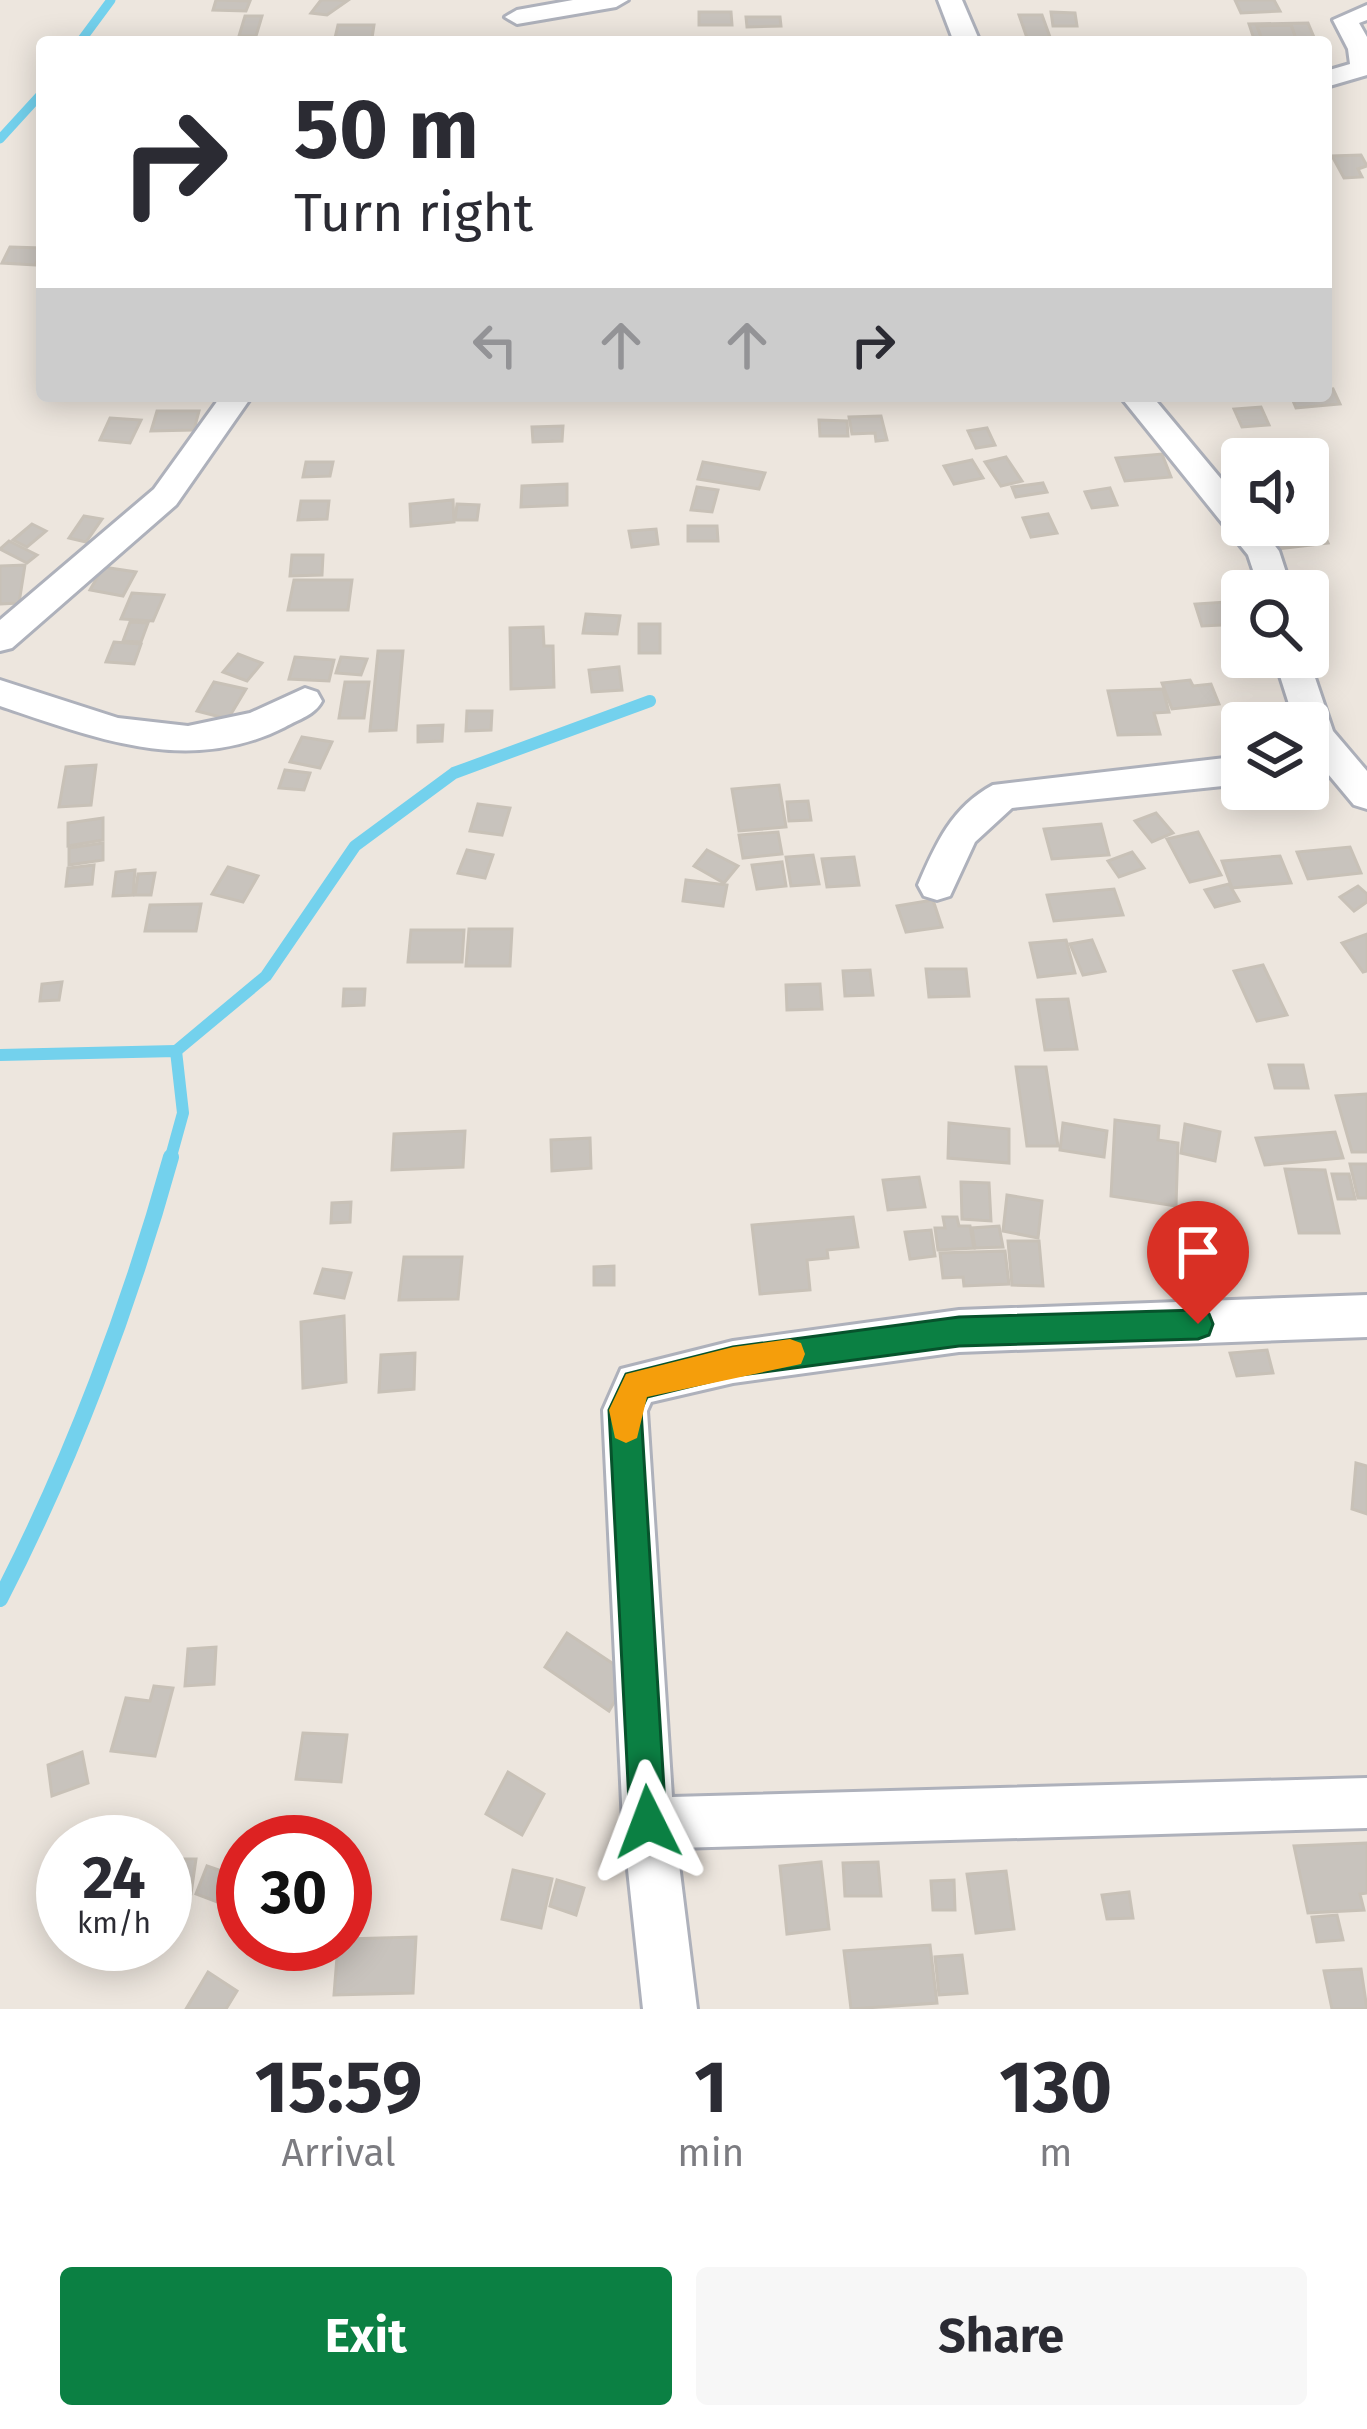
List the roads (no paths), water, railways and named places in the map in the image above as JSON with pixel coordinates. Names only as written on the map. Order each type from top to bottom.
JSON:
[{"type":"street","points":[[506,36],[519,9],[590,16],[616,0]]},
{"type":"street","points":[[950,0],[965,36]]},
{"type":"street","points":[[1332,77],[1363,68],[1361,49],[1345,20],[1367,12]]},
{"type":"street","points":[[0,639],[164,497],[233,402]]},
{"type":"street","points":[[1140,402],[1263,551],[1269,570]]},
{"type":"street","points":[[0,693],[170,743],[220,739],[270,722],[305,701]]},
{"type":"street","points":[[1329,763],[1367,795]]},
{"type":"street","points":[[938,885],[955,842],[977,808],[1006,795],[1221,772]]},
{"type":"street","points":[[670,2009],[648,1822],[625,1410],[637,1384],[733,1361],[959,1331],[1367,1316]]},
{"type":"street","points":[[648,1822],[1367,1803]]},
{"type":"waterway","points":[[84,36],[111,0]]},
{"type":"waterway","points":[[0,139],[36,100]]},
{"type":"waterway","points":[[176,1051],[266,976],[355,846],[454,773],[650,701]]},
{"type":"waterway","points":[[0,1055],[176,1051]]},
{"type":"waterway","points":[[170,1160],[183,1113],[176,1051]]},
{"type":"waterway","points":[[0,1599],[97,1382],[171,1157]]}]
